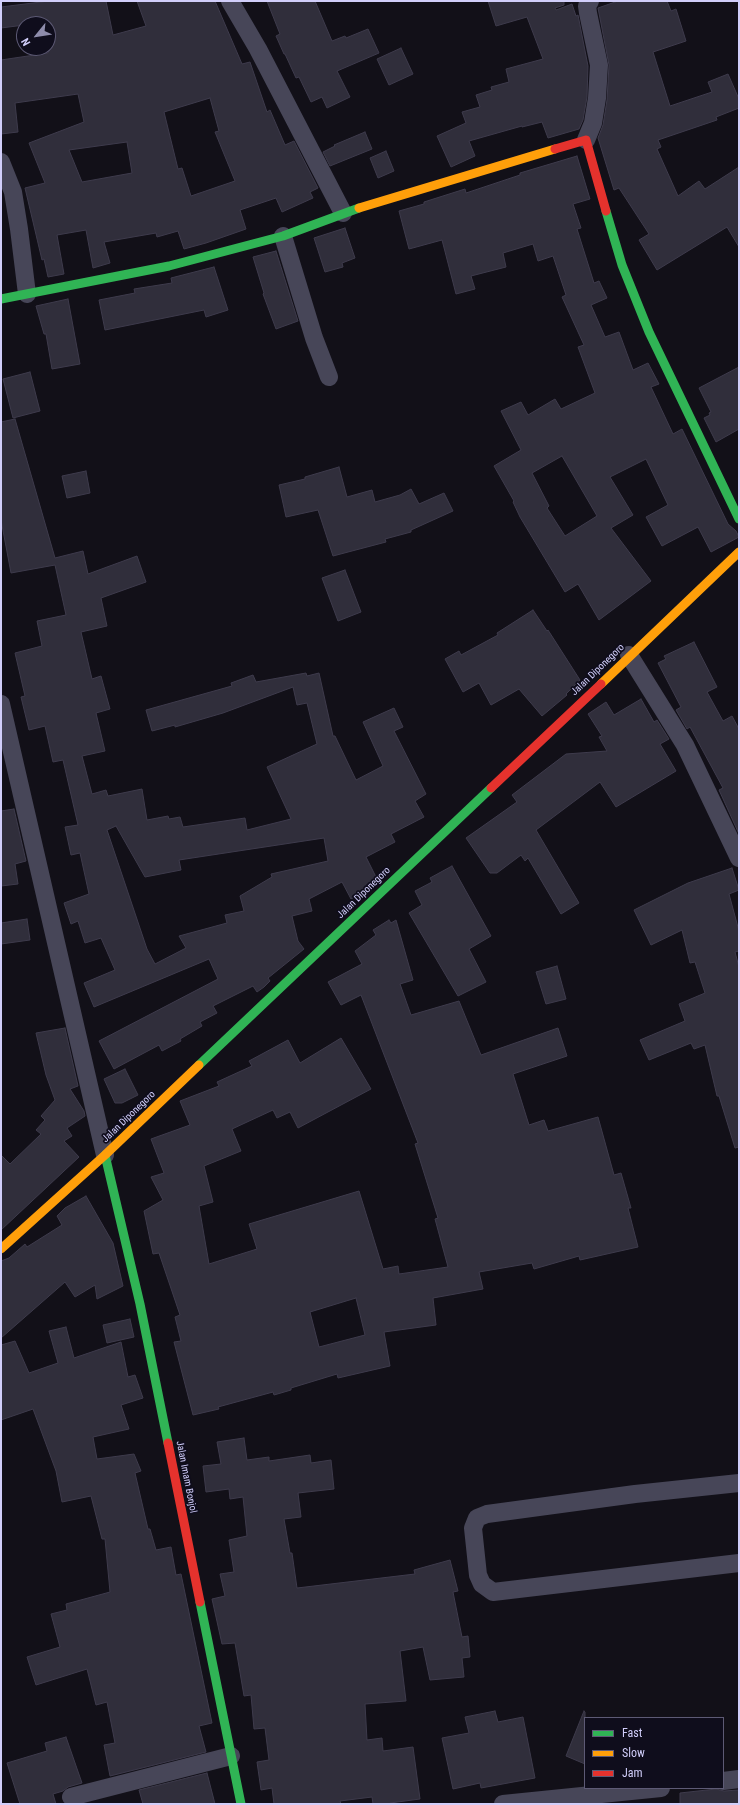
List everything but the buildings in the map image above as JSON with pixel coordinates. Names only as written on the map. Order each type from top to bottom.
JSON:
[{"type":"main road","points":[[1,299],[169,266],[283,236],[344,213],[586,140],[622,265],[649,332],[739,520]]},
{"type":"main road","name":"Jalan Diponegoro","points":[[1,1249],[105,1155],[739,552]]},
{"type":"main road","name":"Jalan Imam Bonjol","points":[[105,1155],[140,1304],[241,1804]]},
{"type":"street","points":[[230,1],[262,56],[344,213]]},
{"type":"street","points":[[586,140],[593,123],[597,98],[599,65],[588,13],[590,1]]},
{"type":"street","points":[[1,162],[12,192],[19,229],[26,294]]},
{"type":"street","points":[[283,236],[314,338],[329,377]]},
{"type":"street","points":[[629,655],[685,745],[739,858]]},
{"type":"street","points":[[1,704],[105,1155]]},
{"type":"street","points":[[739,1483],[635,1494],[487,1514],[477,1518],[473,1528],[478,1575],[482,1584],[493,1592],[739,1563]]},
{"type":"street","points":[[71,1796],[231,1756]]},
{"type":"street","points":[[724,1781],[739,1779]]},
{"type":"street","points":[[503,1804],[651,1789]]},
{"type":"traffic: fast","points":[[1,299],[169,266],[283,236],[359,208]]},
{"type":"traffic: fast","points":[[606,211],[622,265],[649,332],[739,519]]},
{"type":"traffic: fast","points":[[199,1065],[491,788]]},
{"type":"traffic: fast","points":[[105,1155],[140,1304],[168,1443]]},
{"type":"traffic: fast","points":[[200,1602],[241,1804]]},
{"type":"traffic: slow","points":[[359,208],[555,149]]},
{"type":"traffic: slow","points":[[601,684],[739,552]]},
{"type":"traffic: slow","points":[[1,1249],[105,1155],[199,1065]]},
{"type":"traffic: jam","points":[[555,149],[586,140],[606,211]]},
{"type":"traffic: jam","points":[[491,788],[601,684]]},
{"type":"traffic: jam","points":[[168,1443],[200,1602]]}]
